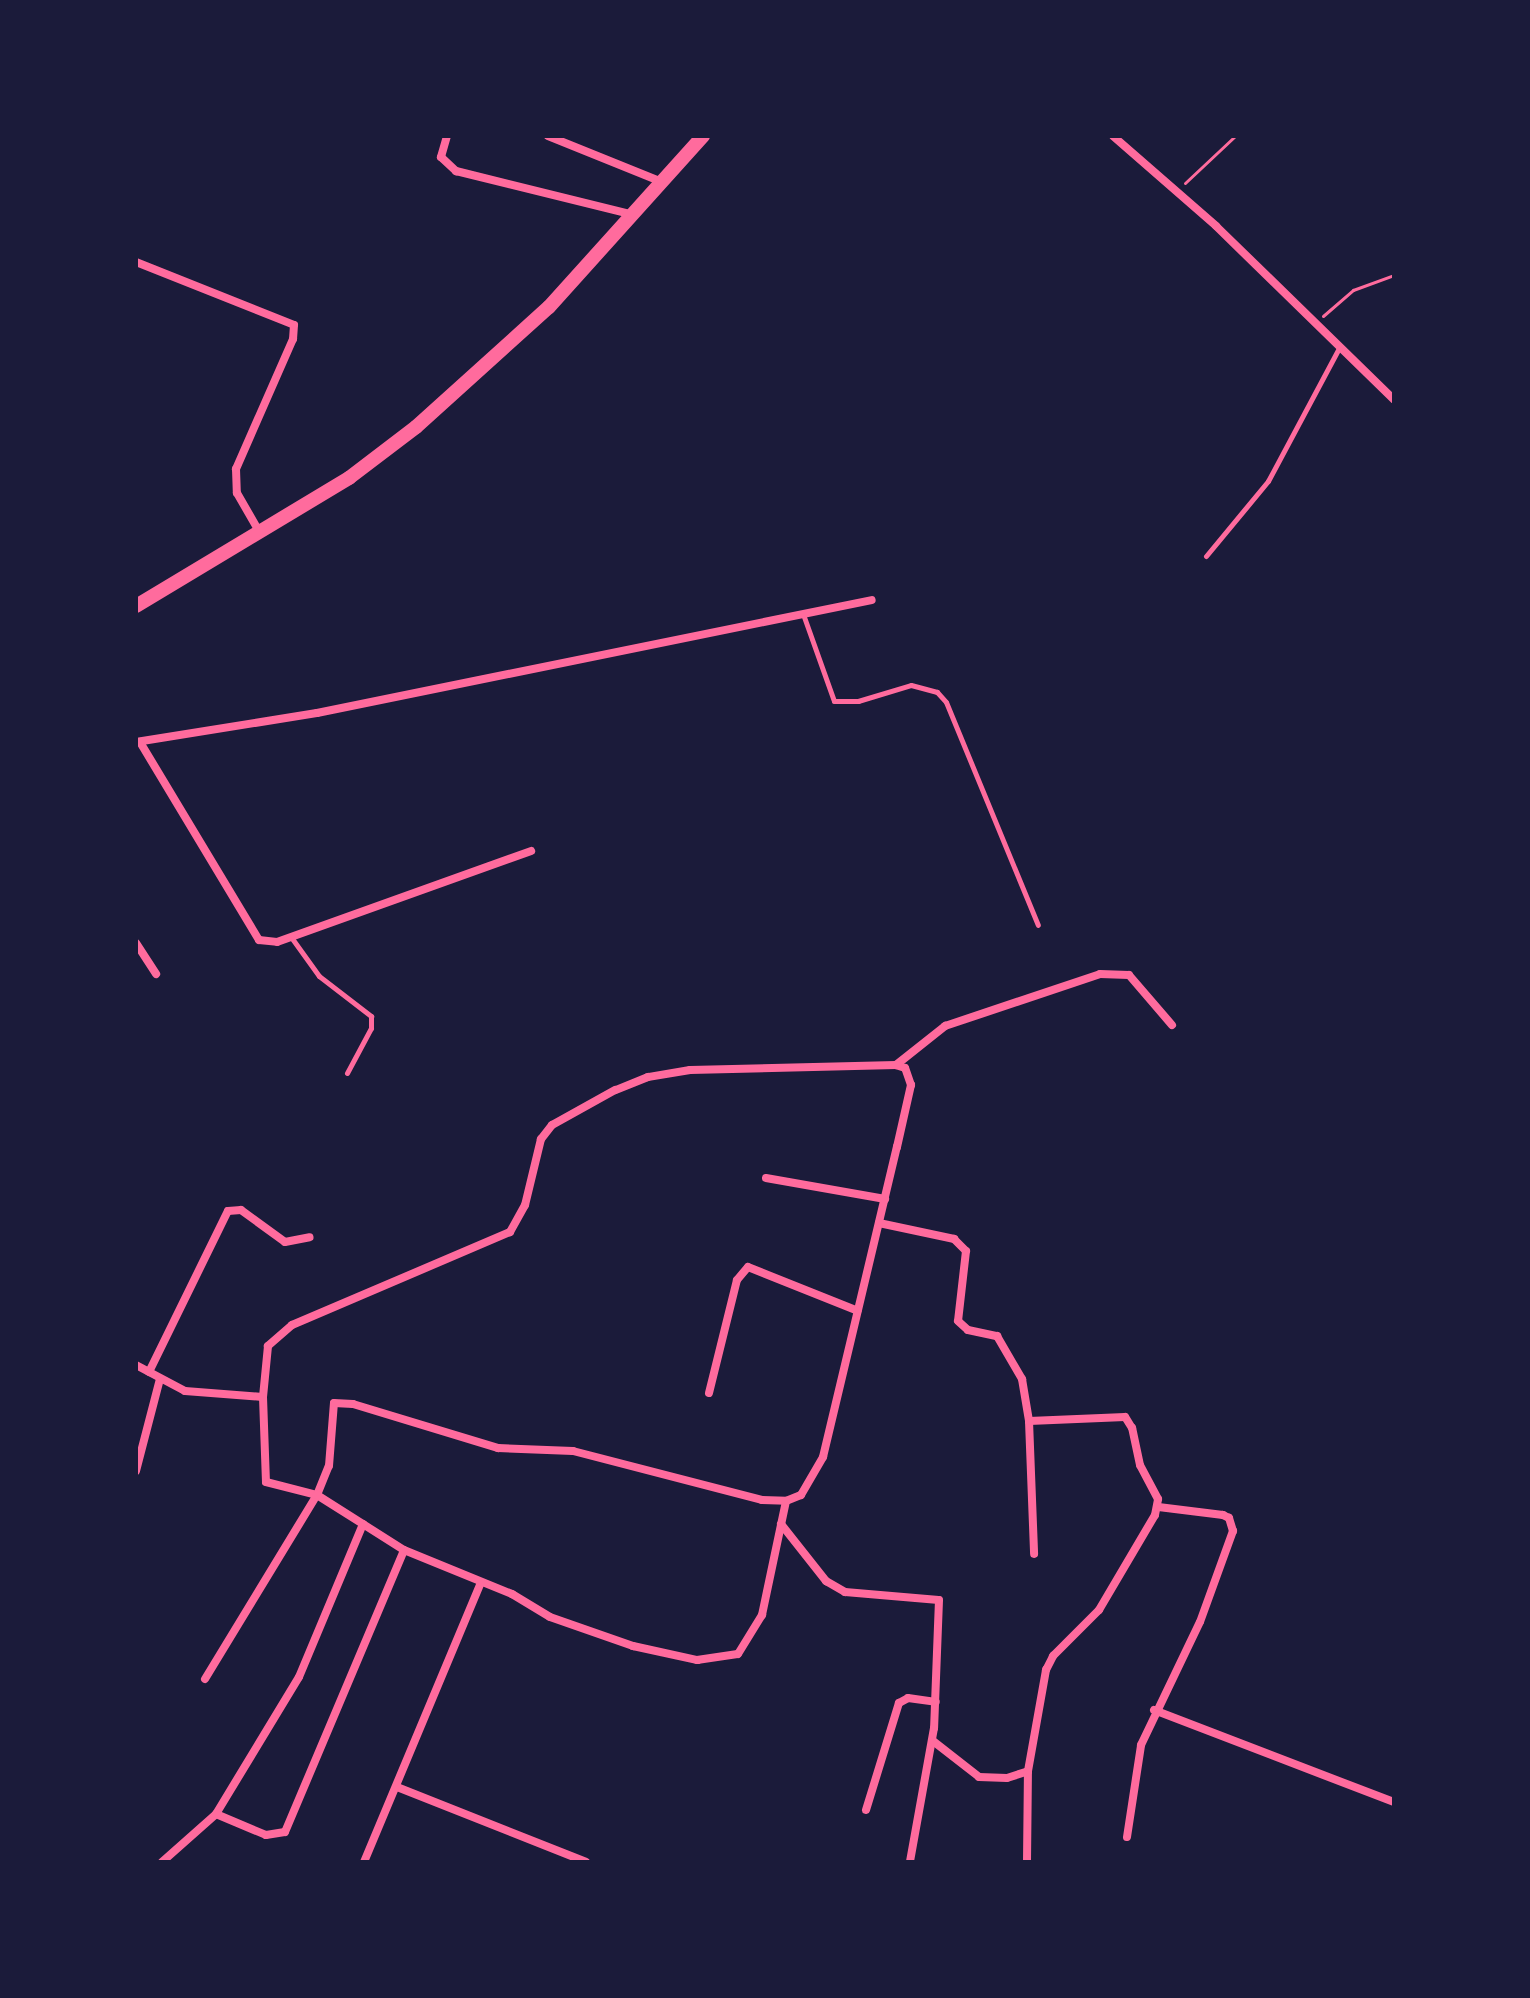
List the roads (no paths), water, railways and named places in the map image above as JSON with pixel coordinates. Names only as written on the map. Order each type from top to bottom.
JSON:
[{"type":"main road","points":[[136,606],[349,478],[473,379],[636,215],[703,136]]},
{"type":"street","points":[[447,136],[441,157],[456,171],[636,215]]},
{"type":"street","points":[[548,136],[664,183]]},
{"type":"street","points":[[1113,136],[1176,191],[1394,400]]},
{"type":"street","points":[[136,262],[294,325],[293,339],[236,469],[237,493],[260,533]]},
{"type":"street","points":[[531,851],[268,943],[252,935],[138,742],[317,713],[872,600]]},
{"type":"street","points":[[136,944],[156,974]]},
{"type":"street","points":[[896,1065],[945,1026],[1100,974],[1129,975],[1172,1025]]},
{"type":"street","points":[[205,1679],[317,1495],[329,1466],[330,1410],[342,1401],[498,1448],[573,1451],[762,1500],[786,1501],[812,1484],[823,1457],[911,1085],[905,1068],[896,1065],[690,1070],[648,1077],[615,1090],[552,1125],[541,1139],[525,1205],[510,1232],[273,1337],[266,1356],[263,1397],[266,1482],[317,1495],[404,1550],[512,1594],[550,1617],[633,1646],[697,1660],[722,1660],[738,1654],[757,1627],[786,1501]]},
{"type":"street","points":[[766,1178],[885,1199]]},
{"type":"street","points":[[149,1372],[228,1211],[241,1210],[285,1242],[310,1237]]},
{"type":"street","points":[[879,1223],[962,1244],[967,1259],[958,1321],[1004,1343],[1022,1379],[1029,1421],[1034,1554]]},
{"type":"street","points":[[709,1393],[737,1280],[748,1267],[858,1311]]},
{"type":"street","points":[[136,1365],[160,1379],[211,1397],[263,1397]]},
{"type":"street","points":[[136,1471],[160,1379]]},
{"type":"street","points":[[1027,1862],[1028,1771],[1046,1670],[1053,1656],[1099,1610],[1158,1507],[1125,1417],[1029,1421]]},
{"type":"street","points":[[1127,1837],[1136,1767],[1154,1710],[1200,1622],[1233,1531],[1229,1518],[1223,1515],[1158,1507]]},
{"type":"street","points":[[162,1862],[216,1814],[293,1688],[363,1524]]},
{"type":"street","points":[[781,1524],[826,1581],[845,1592],[939,1600],[933,1741],[910,1862]]},
{"type":"street","points":[[216,1814],[266,1835],[285,1832],[404,1550]]},
{"type":"street","points":[[364,1862],[481,1582]]},
{"type":"street","points":[[866,1810],[899,1703],[908,1698],[936,1702]]},
{"type":"street","points":[[1154,1710],[1394,1802]]},
{"type":"street","points":[[933,1741],[979,1777],[1007,1778],[1028,1771]]},
{"type":"street","points":[[397,1787],[586,1862]]},
{"type":"lane","points":[[1206,556],[1268,481],[1339,348]]},
{"type":"lane","points":[[803,614],[834,701],[858,701],[911,685],[937,692],[946,702],[1038,925]]},
{"type":"lane","points":[[291,937],[319,976],[371,1016],[371,1028],[347,1073]]}]
